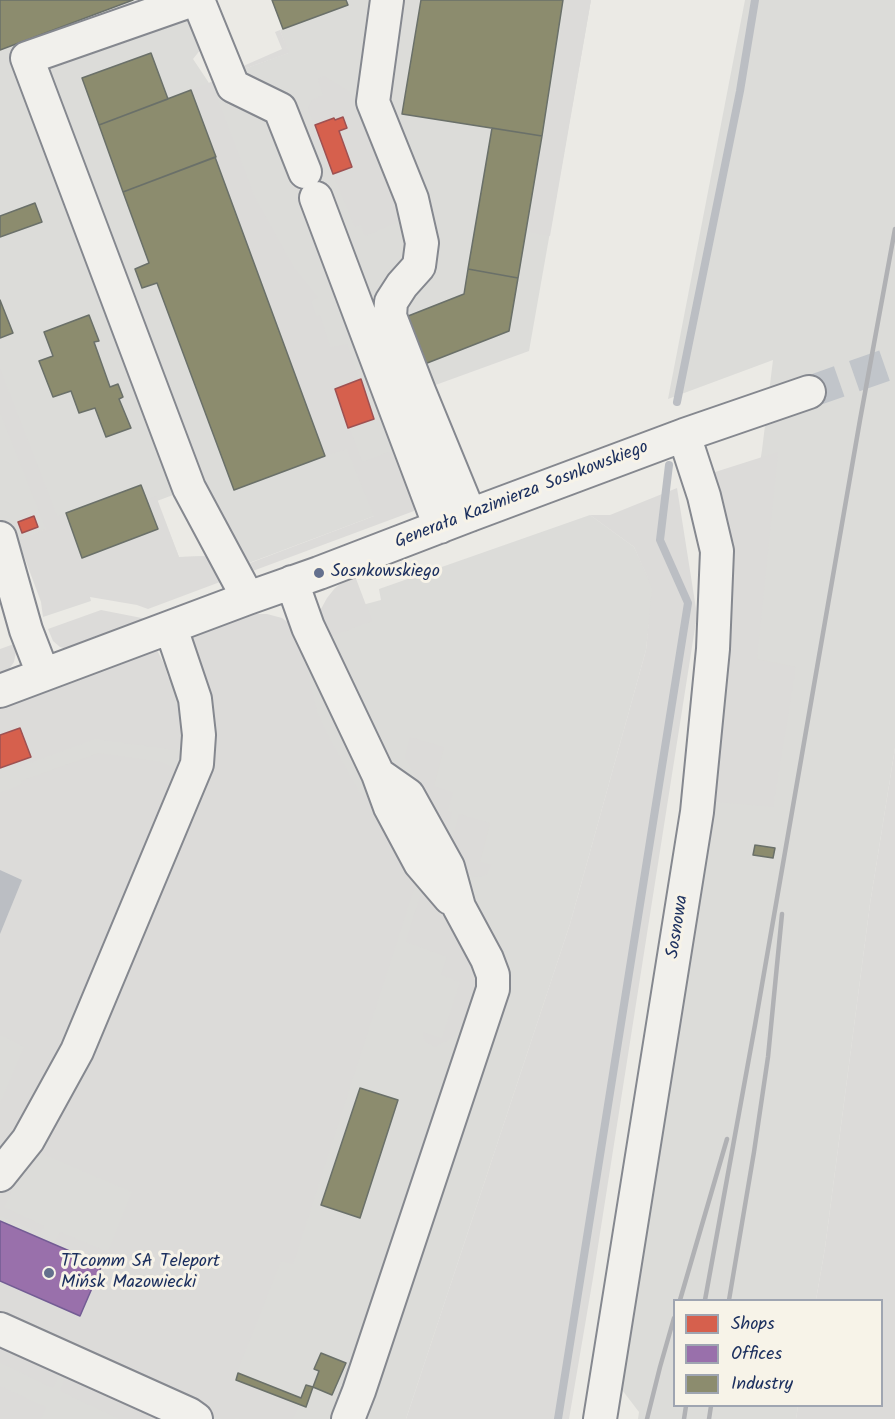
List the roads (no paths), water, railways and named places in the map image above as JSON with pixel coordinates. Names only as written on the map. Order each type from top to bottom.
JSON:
[{"type":"street","points":[[193,0],[27,58],[189,488],[248,598]]},
{"type":"street","points":[[198,0],[233,86],[280,110],[311,185],[440,527]]},
{"type":"street","points":[[387,0],[373,102],[412,199],[422,243],[420,266],[402,285],[391,302],[390,316],[470,515]]},
{"type":"street","name":"Generała Kazimierza Sosnkowskiego","points":[[0,691],[684,435],[808,392]]},
{"type":"street","name":"Sosnowa","points":[[600,1419],[697,812],[713,649],[717,551],[704,496],[684,435]]},
{"type":"street","points":[[0,538],[26,630],[44,674]]},
{"type":"street","points":[[292,582],[308,627],[378,774],[408,795],[448,867],[459,907],[493,975],[493,989],[348,1419]]},
{"type":"street","points":[[0,1175],[28,1140],[77,1051],[197,764],[199,735],[195,699],[171,628]]},
{"type":"street","points":[[0,1329],[196,1419]]},
{"type":"waterway","points":[[677,402],[740,91],[755,0]]},
{"type":"waterway","points":[[558,1419],[688,603],[660,540],[669,465]]},
{"type":"tunnel","points":[[809,392],[895,362]]},
{"type":"railway","points":[[705,1299],[895,229]]},
{"type":"railway","points":[[729,1299],[768,1057],[782,914]]},
{"type":"railway","points":[[680,1299],[727,1139]]},
{"type":"railway","points":[[647,1419],[673,1322]]},
{"type":"railway","points":[[684,1419],[686,1407]]},
{"type":"railway","points":[[709,1419],[711,1407]]},
{"type":"place","name":"Sosnkowskiego","points":[[319,573]]},
{"type":"place","name":"TTcomm SA Teleport Mińsk Mazowiecki","points":[[49,1273]]}]
